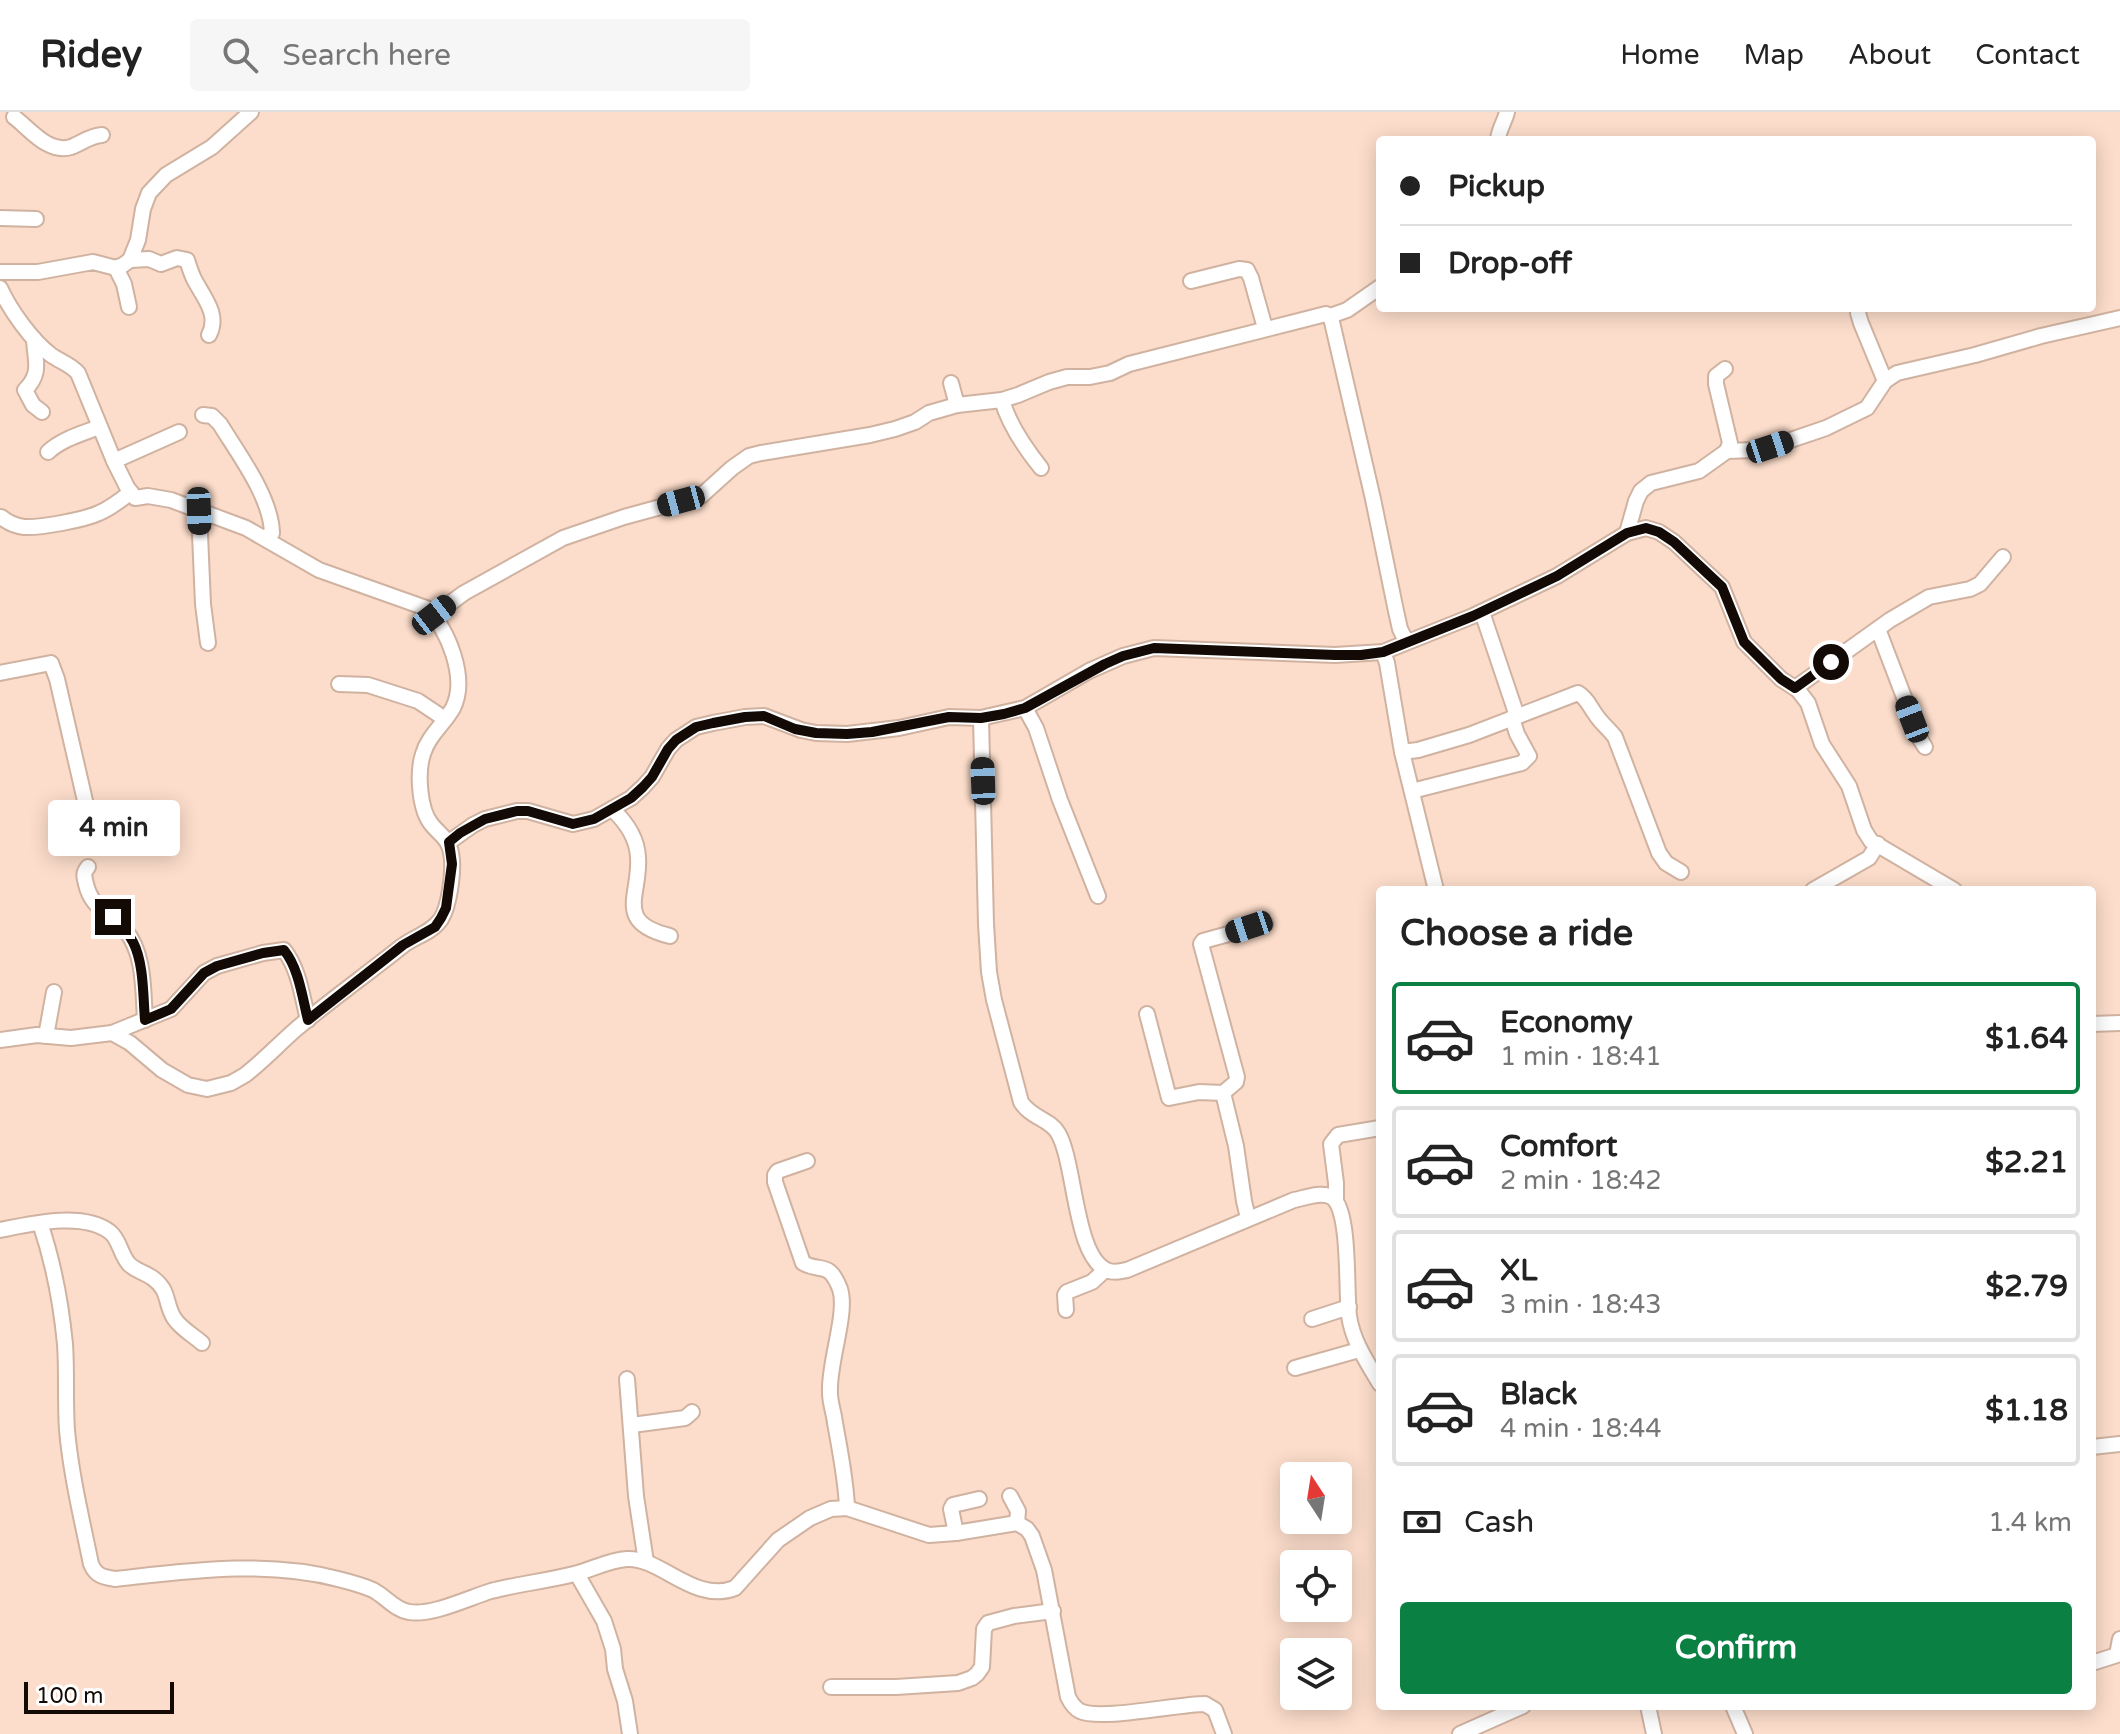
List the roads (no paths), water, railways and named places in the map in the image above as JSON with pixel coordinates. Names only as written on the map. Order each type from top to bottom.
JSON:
[{"type":"street","points":[[130,260],[140,235],[143,209],[149,193],[166,175],[212,147],[251,112]]},
{"type":"street","points":[[1498,136],[1507,112]]},
{"type":"street","points":[[12,117],[43,143],[55,146],[65,148],[102,135]]},
{"type":"street","points":[[0,218],[36,219]]},
{"type":"street","points":[[0,272],[38,272],[93,262],[116,268],[130,260],[149,259],[161,264],[177,258],[187,260],[193,278],[213,313],[209,335]]},
{"type":"street","points":[[116,268],[124,284],[129,307]]},
{"type":"street","points":[[1191,281],[1239,269],[1247,270],[1265,328]]},
{"type":"street","points":[[0,288],[34,339],[78,373],[114,461],[135,498],[159,497],[246,528],[319,570],[426,608],[434,615],[452,651],[457,669],[459,688],[456,700],[423,753],[420,768],[420,790],[425,813],[449,842],[452,864],[446,908],[435,927],[403,945],[308,1020],[245,1075],[231,1083],[207,1089],[176,1080],[130,1043],[112,1033]]},
{"type":"street","points":[[434,615],[464,593],[563,538],[701,496],[749,456],[895,429],[929,413],[957,405],[1002,400],[1057,379],[1110,373],[1129,364],[1265,328],[1326,314],[1330,316],[1347,310],[1376,290]]},
{"type":"street","points":[[1858,312],[1885,381]]},
{"type":"street","points":[[1330,316],[1400,629],[1406,641]]},
{"type":"street","points":[[1627,533],[1636,501],[1641,491],[1651,483],[1699,471],[1727,451],[1770,447],[1826,428],[1867,408],[1885,381],[1897,373],[2120,318]]},
{"type":"street","points":[[34,339],[37,374],[25,390],[33,405],[42,412]]},
{"type":"street","points":[[1725,369],[1716,376],[1716,384],[1730,443],[1727,451]]},
{"type":"street","points":[[951,383],[957,405]]},
{"type":"street","points":[[1002,400],[1014,429],[1041,468]]},
{"type":"street","points":[[203,415],[212,416],[220,424],[260,491],[272,520],[272,533],[264,538]]},
{"type":"street","points":[[48,452],[65,440],[99,427]]},
{"type":"street","points":[[114,461],[179,432]]},
{"type":"street","points":[[1,517],[6,522],[23,527],[77,519],[98,514],[131,492]]},
{"type":"street","points":[[199,511],[208,643]]},
{"type":"street","points":[[449,842],[473,825],[500,814],[528,811],[573,824],[594,819],[631,798],[643,787],[676,740],[696,727],[745,717],[764,716],[801,730],[847,734],[899,728],[949,717],[981,718],[1025,708],[1089,671],[1123,656],[1154,648],[1335,655],[1383,652],[1482,612],[1557,576],[1627,533],[1646,528],[1659,532],[1695,560],[1722,587],[1744,642],[1808,703],[1829,757],[1849,786],[1864,830],[1871,841],[1947,886]]},
{"type":"street","points":[[1795,688],[1929,597],[1980,584],[2003,557]]},
{"type":"street","points":[[1412,791],[1522,763],[1529,756],[1517,734],[1515,717],[1482,612]]},
{"type":"street","points":[[1878,629],[1925,747]]},
{"type":"street","points":[[1383,652],[1402,752],[1435,886]]},
{"type":"street","points":[[0,673],[51,663],[92,831]]},
{"type":"street","points":[[339,684],[368,685],[418,701],[445,719]]},
{"type":"street","points":[[1402,752],[1460,737],[1578,693],[1592,707],[1595,715],[1604,721],[1619,747],[1659,853],[1666,863],[1681,872]]},
{"type":"street","points":[[1025,708],[1036,728],[1060,800],[1098,896]]},
{"type":"street","points":[[981,718],[986,924],[994,1000],[1021,1102],[1031,1115],[1057,1130],[1068,1161],[1077,1212],[1093,1259],[1105,1270],[1127,1270],[1294,1200],[1329,1195],[1336,1200]]},
{"type":"street","points":[[612,809],[623,819],[638,856],[632,906],[638,919],[655,932],[670,936]]},
{"type":"street","points":[[1820,886],[1869,858],[1878,844]]},
{"type":"street","points":[[88,867],[84,876],[91,900],[127,931],[135,946],[145,1020]]},
{"type":"street","points":[[1147,1014],[1169,1098],[1199,1092],[1223,1093],[1236,1082],[1237,1077],[1201,944],[1265,924]]},
{"type":"street","points":[[0,1040],[37,1035],[71,1038],[112,1033],[171,1009],[204,973],[217,966],[284,950],[291,958],[298,978],[308,1020]]},
{"type":"street","points":[[46,1036],[54,992]]},
{"type":"street","points":[[2096,1024],[2120,1023]]},
{"type":"street","points":[[1223,1093],[1248,1218]]},
{"type":"street","points":[[1376,1129],[1338,1135],[1331,1144],[1355,1339],[1376,1378]]},
{"type":"street","points":[[807,1161],[778,1171],[775,1182],[803,1263],[827,1269],[841,1291],[842,1310],[830,1392],[847,1491],[847,1508]]},
{"type":"street","points":[[0,1230],[66,1220],[110,1232],[121,1247],[125,1260],[132,1268],[154,1278],[164,1290],[177,1322],[202,1343]]},
{"type":"street","points":[[40,1223],[62,1316],[71,1465],[91,1564],[102,1577],[115,1579],[244,1567],[294,1570],[356,1583],[410,1613],[630,1559],[646,1562],[691,1585],[727,1591],[735,1588],[771,1546],[800,1524],[831,1509],[847,1508],[929,1535],[1017,1523],[1032,1536],[1044,1570],[1070,1702],[1078,1710],[1094,1714],[1205,1704],[1215,1710],[1224,1734]]},
{"type":"street","points":[[1066,1310],[1065,1295],[1092,1282],[1105,1270]]},
{"type":"street","points":[[1312,1319],[1349,1307]]},
{"type":"street","points":[[1295,1368],[1359,1350]]},
{"type":"street","points":[[627,1379],[636,1496],[646,1562]]},
{"type":"street","points":[[632,1425],[685,1418],[692,1412]]},
{"type":"street","points":[[2096,1447],[2120,1444]]},
{"type":"street","points":[[1010,1496],[1018,1511],[1017,1523]]},
{"type":"street","points":[[956,1533],[951,1509],[953,1505],[979,1499]]},
{"type":"street","points":[[577,1574],[604,1621],[625,1701],[630,1734]]},
{"type":"street","points":[[831,1687],[958,1683],[972,1678],[982,1667],[984,1629],[988,1623],[1053,1611]]},
{"type":"street","points":[[2096,1662],[2113,1657],[2119,1648]]},
{"type":"street","points":[[1460,1734],[1514,1710]]},
{"type":"street","points":[[1649,1710],[1654,1734]]},
{"type":"street","points":[[1735,1710],[1745,1734]]}]
